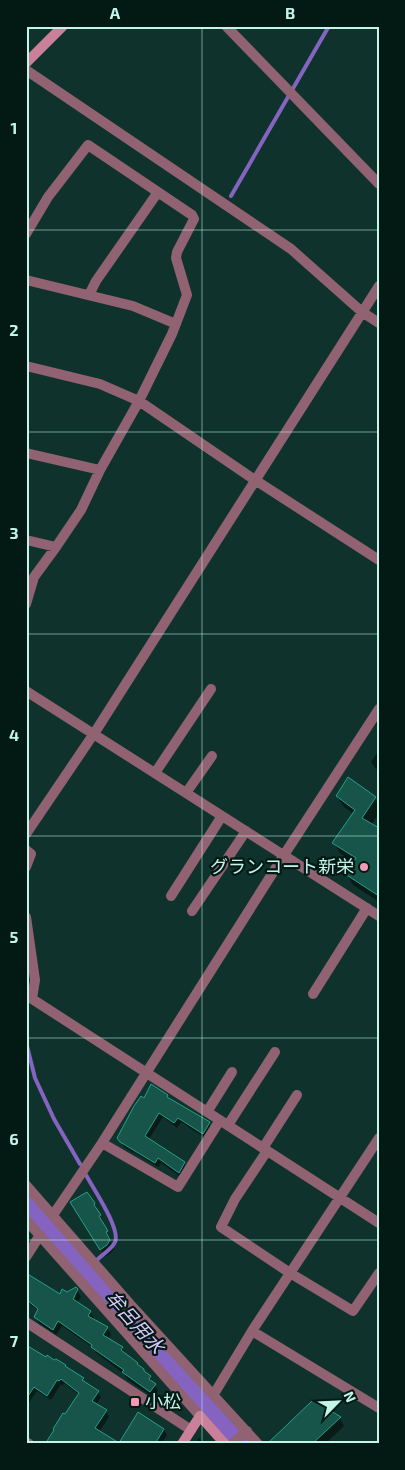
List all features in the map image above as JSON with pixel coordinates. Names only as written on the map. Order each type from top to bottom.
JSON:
[{"type":"street","points":[[26,63],[63,26]]},
{"type":"street","points":[[226,26],[379,184]]},
{"type":"street","points":[[26,70],[291,249],[362,312],[379,322]]},
{"type":"street","points":[[26,234],[48,196],[88,145],[192,215],[194,219],[177,252],[176,258],[187,295],[176,324],[139,401],[100,470],[81,510],[34,577],[26,604]]},
{"type":"street","points":[[89,295],[96,281],[158,192]]},
{"type":"street","points":[[26,280],[133,306],[176,324]]},
{"type":"street","points":[[26,834],[94,734],[379,286]]},
{"type":"street","points":[[26,366],[100,384],[139,401],[255,480],[379,560]]},
{"type":"street","points":[[26,452],[100,470]]},
{"type":"street","points":[[26,540],[56,547]]},
{"type":"street","points":[[155,773],[211,689]]},
{"type":"street","points":[[26,691],[379,916]]},
{"type":"street","points":[[53,1215],[102,1143],[284,855],[379,709]]},
{"type":"street","points":[[369,724],[379,730]]},
{"type":"street","points":[[186,793],[212,756]]},
{"type":"street","points":[[171,896],[222,816]]},
{"type":"street","points":[[192,911],[246,831]]},
{"type":"street","points":[[26,850],[31,854],[26,867]]},
{"type":"street","points":[[313,994],[367,908]]},
{"type":"street","points":[[26,917],[34,980],[29,997],[146,1074],[379,1222]]},
{"type":"street","points":[[102,1143],[178,1187],[275,1052]]},
{"type":"street","points":[[206,1112],[232,1072]]},
{"type":"street","points":[[297,1095],[235,1199],[221,1227],[290,1273],[353,1310],[379,1273]]},
{"type":"street","points":[[214,1394],[252,1331],[379,1138]]},
{"type":"street","points":[[26,1186],[129,1305],[214,1394],[245,1433],[258,1444]]},
{"type":"street","points":[[26,1220],[117,1317],[225,1444]]},
{"type":"street","points":[[26,1258],[40,1235]]},
{"type":"street","points":[[117,1317],[129,1305]]},
{"type":"street","points":[[26,1322],[191,1430]]},
{"type":"street","points":[[252,1331],[379,1408]]},
{"type":"street","points":[[182,1444],[200,1416]]},
{"type":"street","points":[[233,1443],[245,1433]]},
{"type":"building","points":[[348,777],[376,797],[362,818],[379,828],[379,896],[345,874],[356,858],[332,843],[355,810],[336,796]]},
{"type":"building","points":[[151,1084],[168,1095],[167,1097],[210,1122],[203,1134],[178,1118],[174,1123],[159,1113],[145,1136],[185,1162],[179,1173],[158,1158],[155,1163],[120,1142],[117,1138],[134,1106],[141,1096],[144,1098]]},
{"type":"building","points":[[87,1192],[95,1203],[94,1205],[101,1215],[99,1216],[108,1231],[106,1232],[110,1240],[100,1250],[70,1202]]},
{"type":"building","points":[[26,1273],[60,1294],[62,1289],[67,1292],[76,1287],[78,1289],[73,1299],[91,1311],[88,1316],[108,1327],[103,1335],[123,1347],[121,1350],[151,1376],[149,1379],[156,1384],[150,1392],[122,1372],[124,1370],[91,1347],[92,1345],[58,1321],[53,1330],[34,1317],[38,1309],[26,1299]]},
{"type":"building","points":[[26,1345],[46,1357],[47,1355],[66,1365],[84,1378],[82,1380],[99,1391],[92,1401],[107,1410],[95,1428],[119,1443],[138,1412],[164,1429],[155,1444],[45,1444],[63,1413],[65,1414],[79,1393],[61,1379],[57,1380],[47,1396],[34,1387],[26,1399]]},
{"type":"building","points":[[313,1400],[341,1417],[312,1444],[267,1444]]},
{"type":"waterway","points":[[231,196],[329,26]]},
{"type":"waterway","points":[[26,1042],[35,1078],[54,1119],[80,1164]]},
{"type":"waterway","points":[[86,1175],[100,1198],[116,1236],[114,1245],[98,1259]]},
{"type":"waterway","name":"牟呂用水","points":[[26,1201],[244,1444]]},
{"type":"place","name":"グランコート新栄","points":[[364,867]]},
{"type":"place","name":"小松","points":[[135,1402]]}]
